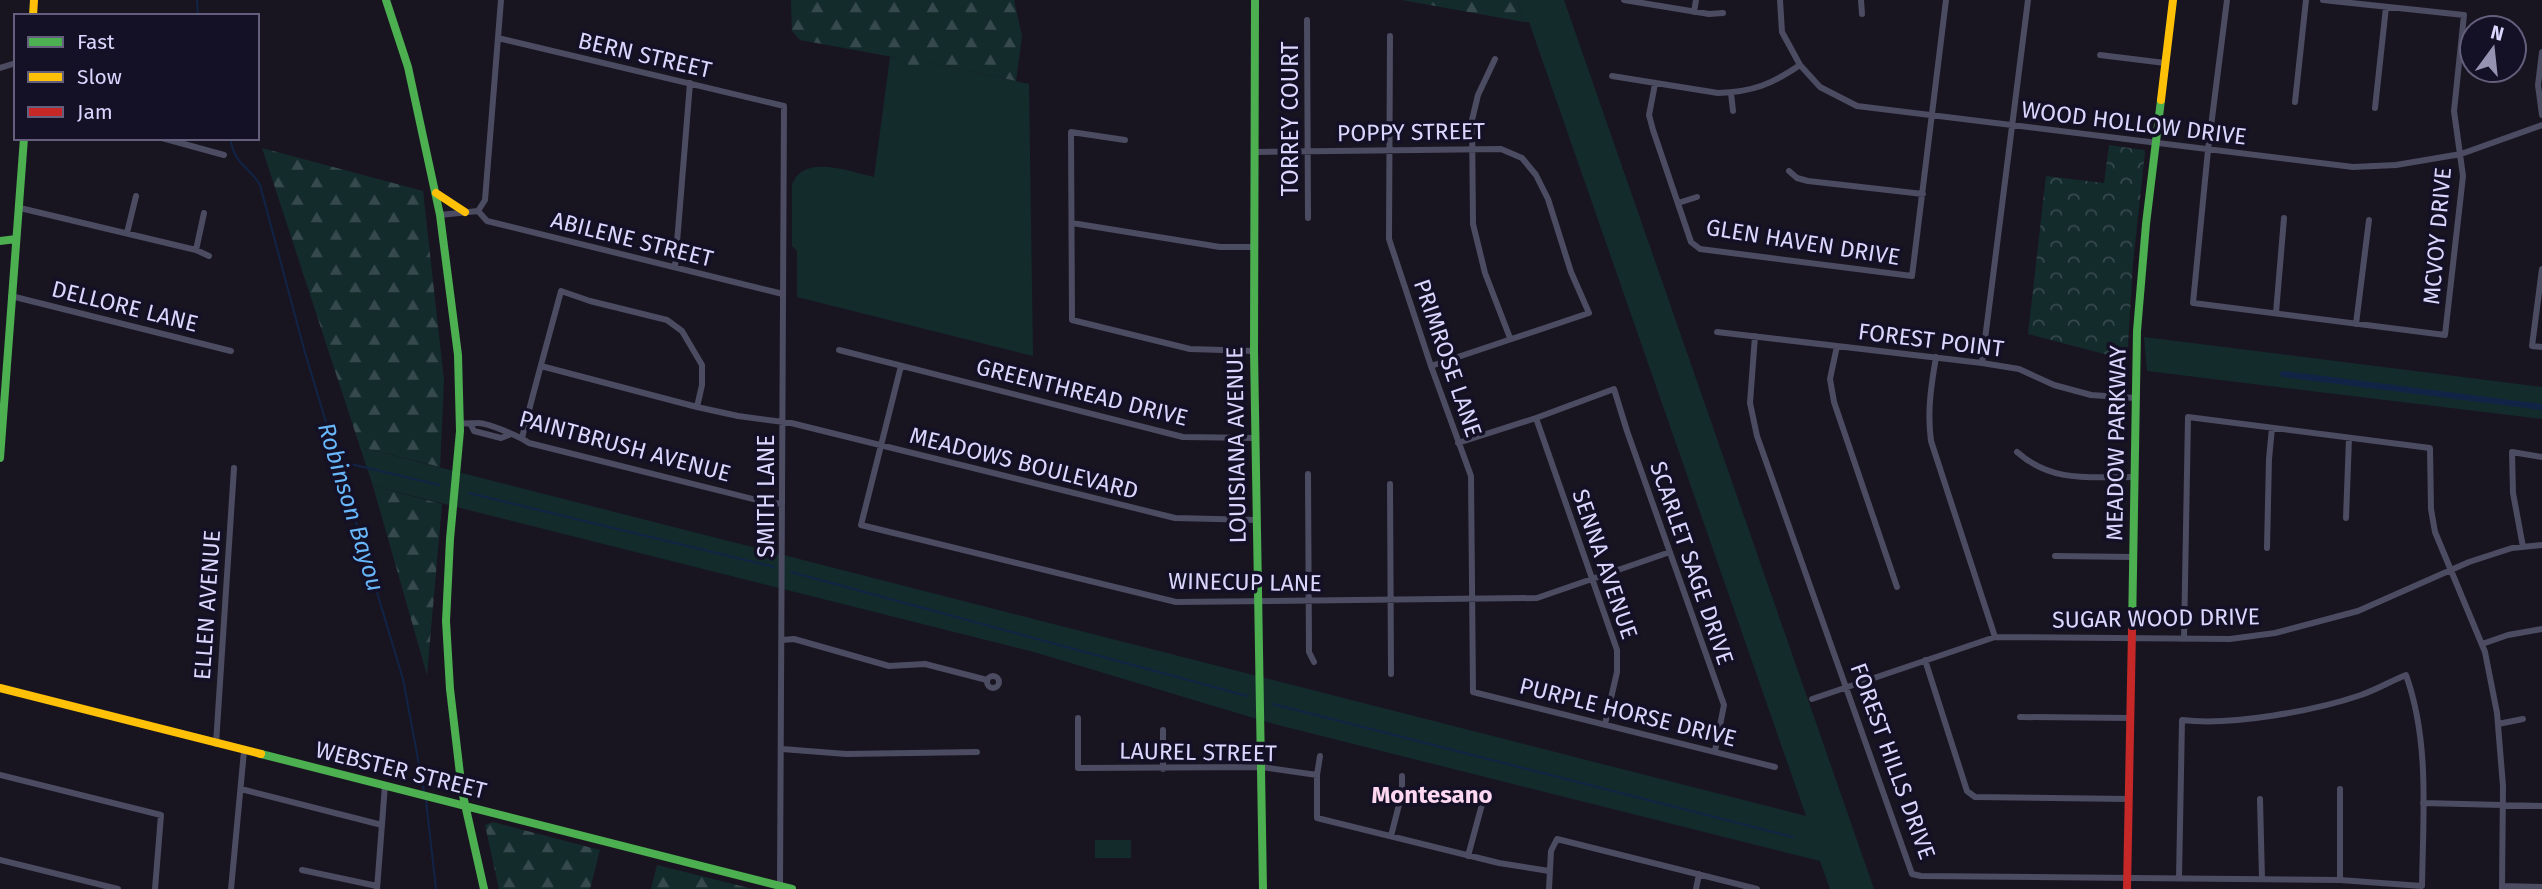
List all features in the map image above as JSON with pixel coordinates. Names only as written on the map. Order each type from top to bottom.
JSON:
[{"type":"street","points":[[386,0],[408,67],[436,193],[458,355],[460,423],[446,621],[450,689],[465,806],[484,889]]},
{"type":"street","points":[[440,215],[478,211],[485,200],[501,0]]},
{"type":"street","name":"LOUISIANA AVENUE","points":[[1255,0],[1254,351],[1263,889]]},
{"type":"street","points":[[1624,0],[1709,14],[1723,13]]},
{"type":"street","points":[[1694,12],[1696,0]]},
{"type":"street","name":"WOOD HOLLOW DRIVE","points":[[1780,0],[1783,32],[1800,65],[1820,87],[1857,106],[2353,167],[2396,165],[2461,154],[2542,125]]},
{"type":"street","points":[[1861,0],[1862,13]]},
{"type":"street","points":[[1789,171],[1808,181],[1923,194],[1946,0]]},
{"type":"street","points":[[1982,363],[2028,0]]},
{"type":"street","name":"MEADOW PARKWAY","points":[[2127,889],[2132,557],[2141,266],[2173,0]]},
{"type":"street","points":[[2227,0],[2208,150],[2193,303],[2356,324],[2369,220]]},
{"type":"street","points":[[2295,102],[2306,0]]},
{"type":"street","points":[[2323,0],[2385,7],[2375,108]]},
{"type":"street","name":"MCVOY DRIVE","points":[[2356,324],[2445,335],[2463,176],[2454,111],[2464,15],[2385,7]]},
{"type":"street","name":"TORREY COURT","points":[[1307,20],[1308,218]]},
{"type":"street","name":"PRIMROSE LANE","points":[[1390,36],[1389,239],[1471,476],[1474,692]]},
{"type":"street","name":"BERN STREET","points":[[498,38],[784,106]]},
{"type":"street","points":[[2542,52],[2538,85],[2542,115]]},
{"type":"street","points":[[2100,55],[2165,63]]},
{"type":"street","points":[[1431,366],[1510,338],[1485,273],[1473,224],[1472,120],[1478,95],[1495,59]]},
{"type":"street","points":[[1612,76],[1731,93],[1758,89],[1800,65]]},
{"type":"street","points":[[675,267],[690,83]]},
{"type":"street","name":"GLEN HAVEN DRIVE","points":[[1655,83],[1649,115],[1690,242],[1700,248],[1912,276],[1923,194]]},
{"type":"street","points":[[1731,93],[1733,111]]},
{"type":"street","name":"SMITH LANE","points":[[780,886],[786,640],[782,504],[784,106]]},
{"type":"street","points":[[1125,140],[1071,132],[1072,320],[1190,349],[1254,351]]},
{"type":"street","points":[[0,457],[24,140]]},
{"type":"street","points":[[169,140],[223,155]]},
{"type":"street","name":"POPPY STREET","points":[[1255,152],[1473,148],[1501,149],[1522,158],[1536,175],[1548,199],[1575,283],[1588,313],[1510,338]]},
{"type":"street","points":[[436,193],[465,212]]},
{"type":"street","points":[[127,233],[136,196]]},
{"type":"street","points":[[1678,203],[1697,197]]},
{"type":"street","points":[[20,208],[196,250],[209,256]]},
{"type":"street","name":"ABILENE STREET","points":[[478,211],[487,221],[783,294]]},
{"type":"street","points":[[196,250],[204,213]]},
{"type":"street","points":[[2276,313],[2284,218]]},
{"type":"street","points":[[1072,223],[1220,247],[1254,247]]},
{"type":"street","points":[[0,241],[16,239]]},
{"type":"street","points":[[2542,268],[2532,346],[2542,347]]},
{"type":"street","points":[[522,438],[561,291],[667,320],[682,331],[702,365],[702,385],[697,407]]},
{"type":"street","name":"DELLORE LANE","points":[[11,296],[231,351]]},
{"type":"street","name":"FOREST POINT","points":[[1717,332],[1982,363],[2019,369],[2054,385],[2091,395],[2136,398]]},
{"type":"street","name":"FOREST HILLS DRIVE","points":[[1755,336],[1750,403],[1757,436],[1912,874],[2340,880],[2422,886],[2423,803]]},
{"type":"street","points":[[1837,346],[1830,379],[1834,402],[1897,587]]},
{"type":"street","name":"GREENTHREAD DRIVE","points":[[839,350],[1183,437],[1256,438]]},
{"type":"street","points":[[1936,357],[1928,408],[1931,441],[1995,637]]},
{"type":"street","name":"MEADOWS BOULEVARD","points":[[541,366],[697,407],[791,423],[1175,518],[1257,520]]},
{"type":"street","points":[[881,445],[901,366]]},
{"type":"street","name":"SCARLET SAGE DRIVE","points":[[1536,418],[1614,389],[1724,705],[1715,751]]},
{"type":"street","points":[[2184,639],[2188,417],[2430,448],[2432,519],[2435,532],[2482,644],[2498,724],[2503,786],[2502,888],[2542,887]]},
{"type":"street","points":[[1458,443],[1536,418]]},
{"type":"street","name":"SENNA AVENUE","points":[[1536,418],[1617,650],[1617,672],[1605,724]]},
{"type":"street","name":"PAINTBRUSH AVENUE","points":[[460,423],[477,423],[503,430],[529,443],[782,504]]},
{"type":"street","points":[[2267,548],[2272,428]]},
{"type":"street","points":[[2346,518],[2349,438]]},
{"type":"street","name":"WINECUP LANE","points":[[881,445],[861,525],[1167,601],[1537,598],[1670,552]]},
{"type":"street","points":[[2017,452],[2039,468],[2059,475],[2134,477]]},
{"type":"street","points":[[2523,547],[2513,493],[2512,452],[2542,457]]},
{"type":"street","name":"ELLEN AVENUE","points":[[216,744],[233,468]]},
{"type":"street","points":[[1308,474],[1309,652],[1314,662]]},
{"type":"street","points":[[1390,484],[1391,674]]},
{"type":"street","name":"SUGAR WOOD DRIVE","points":[[1812,699],[1995,637],[2230,639],[2275,633],[2358,611],[2451,569],[2512,548],[2542,545]]},
{"type":"street","points":[[2055,556],[2132,557]]},
{"type":"street","points":[[2482,644],[2508,635],[2542,629]]},
{"type":"street","points":[[786,640],[794,639],[889,666],[925,664],[987,680]]},
{"type":"street","points":[[1924,660],[1967,792],[1975,797],[2129,799]]},
{"type":"street","points":[[2179,878],[2182,720],[2222,721],[2293,711],[2361,695],[2406,675],[2419,725],[2423,803],[2542,806]]},
{"type":"street","name":"WEBSTER STREET","points":[[0,688],[792,889]]},
{"type":"street","name":"PURPLE HORSE DRIVE","points":[[1474,692],[1775,767]]},
{"type":"street","points":[[2020,717],[2130,718]]},
{"type":"street","name":"LAUREL STREET","points":[[1078,718],[1078,768],[1261,767],[1317,775]]},
{"type":"street","points":[[2498,724],[2523,719]]},
{"type":"street","points":[[1163,730],[1163,769]]},
{"type":"street","points":[[782,749],[846,754],[976,752]]},
{"type":"street","points":[[231,889],[244,751]]},
{"type":"street","points":[[1320,756],[1317,818],[1468,856],[1549,871]]},
{"type":"street","points":[[0,775],[161,815],[155,889]]},
{"type":"street","points":[[1391,836],[1402,793],[1402,776]]},
{"type":"street","points":[[302,870],[377,888],[385,785]]},
{"type":"street","points":[[241,789],[382,825]]},
{"type":"street","points":[[2340,789],[2340,880]]},
{"type":"street","points":[[1468,856],[1484,797]]},
{"type":"street","points":[[2260,799],[2262,879]]},
{"type":"street","points":[[1549,889],[1553,845],[1557,839],[1757,889]]},
{"type":"street","points":[[0,860],[118,889]]},
{"type":"street","points":[[1696,889],[1699,874]]},
{"type":"green space","points":[[791,0],[1014,0],[1022,36],[1016,81],[924,61],[912,70],[904,59],[800,40],[792,31]]},
{"type":"green space","points":[[1402,0],[1517,0],[1524,22]]},
{"type":"green space","points":[[1517,0],[1564,0],[1874,889],[1830,889],[1820,861],[1274,724],[1034,652],[373,486],[360,447],[1806,816],[1529,22],[1524,22]]},
{"type":"green space","points":[[890,57],[924,61],[1029,84],[1033,356],[797,297],[797,251],[792,246],[792,185],[798,175],[816,167],[840,169],[874,177]]},
{"type":"green space","points":[[2109,145],[2145,152],[2133,263],[2127,360],[2028,334],[2046,176],[2104,183]]},
{"type":"green space","points":[[262,148],[423,191],[444,380],[440,467],[360,447]]},
{"type":"green space","points":[[2144,337],[2542,387],[2542,419],[2147,371]]},
{"type":"green space","points":[[373,486],[442,504],[427,675]]},
{"type":"green space","points":[[493,822],[600,850],[590,889],[499,889],[485,825]]},
{"type":"green space","points":[[1095,840],[1131,840],[1131,858],[1095,858]]},
{"type":"green space","points":[[657,865],[753,889],[651,889]]},
{"type":"waterway","name":"Robinson Bayou","points":[[197,0],[198,14]]},
{"type":"waterway","name":"Robinson Bayou","points":[[231,140],[239,161],[260,185],[304,349],[403,679],[424,791]]},
{"type":"waterway","points":[[2283,374],[2542,407]]},
{"type":"waterway","points":[[338,461],[439,485]]},
{"type":"waterway","points":[[469,493],[774,567]]},
{"type":"waterway","points":[[791,572],[1247,696]]},
{"type":"waterway","points":[[1273,704],[1793,837]]},
{"type":"waterway","name":"Robinson Bayou","points":[[426,800],[436,889]]},
{"type":"traffic: fast","points":[[386,0],[408,67],[440,215],[458,355],[460,431],[446,621],[450,689],[462,791],[484,889]]},
{"type":"traffic: fast","points":[[1255,0],[1254,351],[1263,889]]},
{"type":"traffic: fast","points":[[2132,630],[2137,331],[2146,224],[2161,100]]},
{"type":"traffic: fast","points":[[0,458],[24,140]]},
{"type":"traffic: fast","points":[[0,241],[16,239]]},
{"type":"traffic: fast","points":[[261,754],[792,889]]},
{"type":"traffic: slow","points":[[33,14],[34,0]]},
{"type":"traffic: slow","points":[[2161,100],[2173,0]]},
{"type":"traffic: slow","points":[[436,193],[465,212]]},
{"type":"traffic: slow","points":[[0,688],[261,754]]},
{"type":"traffic: jam","points":[[2127,889],[2132,630]]},
{"type":"district","name":"Montesano","points":[[1432,795]]}]
